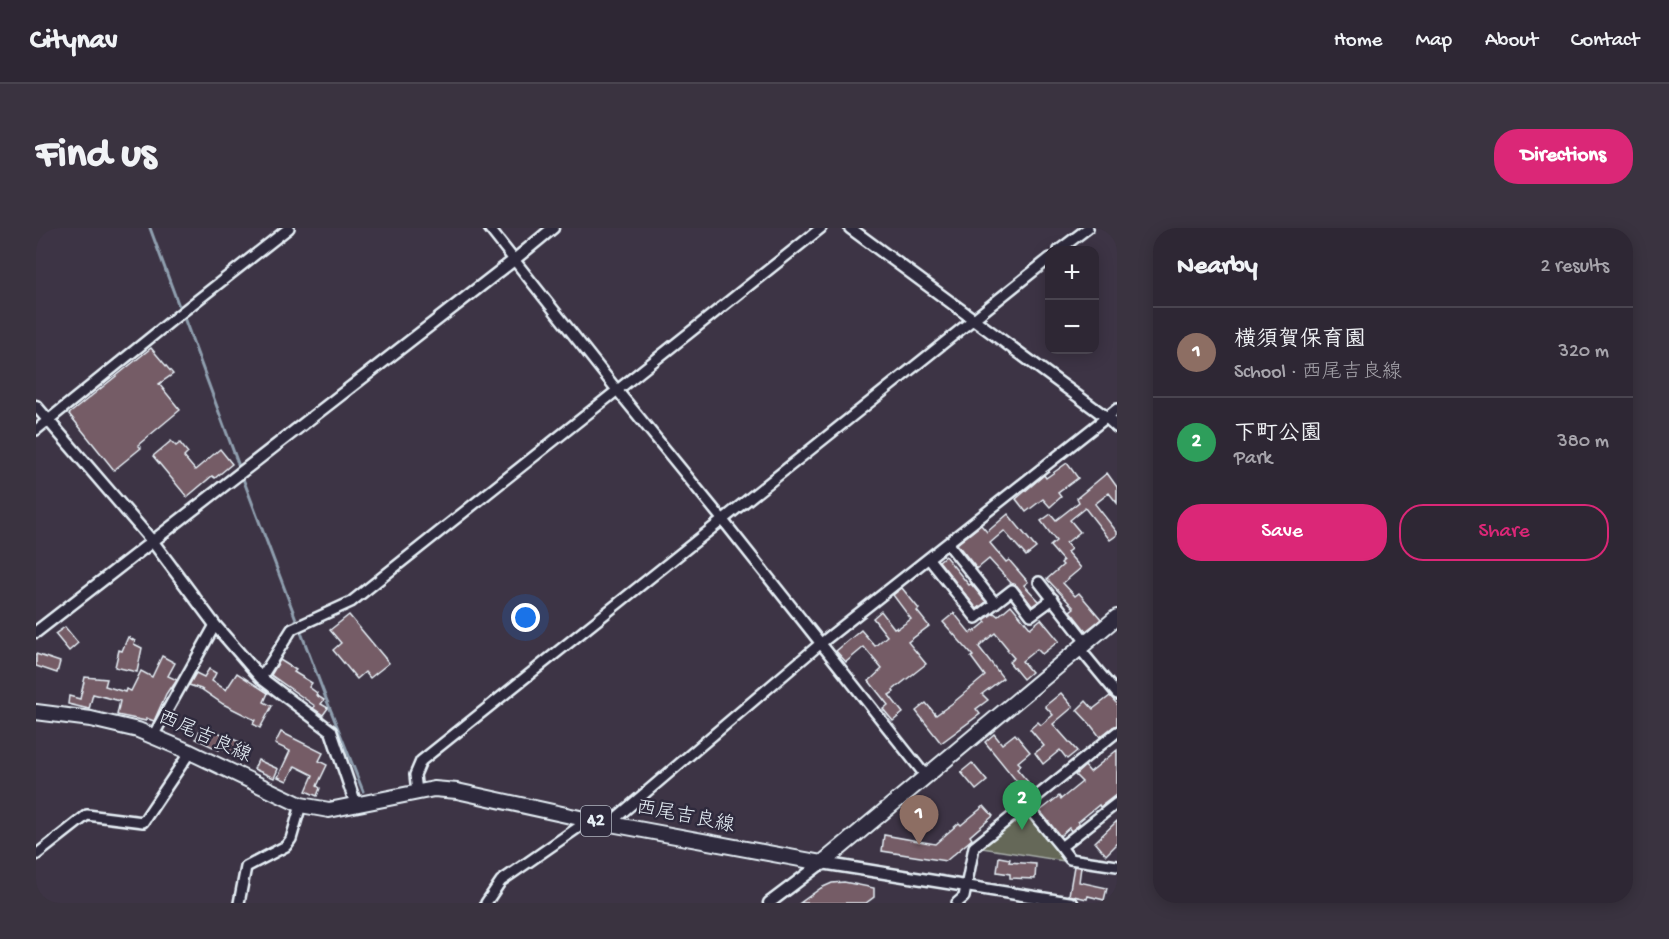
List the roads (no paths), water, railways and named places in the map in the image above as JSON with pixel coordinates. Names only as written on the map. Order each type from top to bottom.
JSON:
[{"type":"main road","points":[[822,863],[1117,617]]},
{"type":"main road","name":"西尾吉良線","points":[[36,712],[91,719],[138,730],[301,805],[329,810],[434,789],[457,791],[589,820],[822,863]]},
{"type":"street","points":[[36,430],[289,228]]},
{"type":"street","points":[[489,228],[926,776]]},
{"type":"street","points":[[36,632],[553,228]]},
{"type":"street","points":[[261,678],[292,629],[351,602],[821,228]]},
{"type":"street","points":[[850,228],[1107,417],[1117,427]]},
{"type":"street","points":[[1064,246],[1088,228]]},
{"type":"street","points":[[417,792],[415,775],[422,761],[1045,262]]},
{"type":"street","points":[[36,406],[153,542],[215,625],[261,678],[331,731],[362,804]]},
{"type":"street","points":[[610,824],[820,644],[1117,409]]},
{"type":"street","points":[[948,544],[995,603]]},
{"type":"street","points":[[929,559],[976,618],[1012,590],[1031,615],[1053,599]]},
{"type":"street","points":[[1039,582],[1117,694]]},
{"type":"street","points":[[153,736],[215,625]]},
{"type":"street","points":[[957,903],[964,897],[974,847],[1117,732]]},
{"type":"street","points":[[36,855],[87,814],[143,822],[190,752]]},
{"type":"street","points":[[1061,846],[1117,803]]},
{"type":"street","points":[[239,903],[246,867],[286,846],[291,839],[301,805]]},
{"type":"street","points":[[1026,805],[1070,859],[1117,866]]},
{"type":"street","points":[[486,903],[501,881],[589,820]]},
{"type":"street","points":[[769,903],[822,863],[1036,901],[1072,903]]},
{"type":"waterway","points":[[150,228],[180,309]]},
{"type":"waterway","points":[[183,315],[240,469]]},
{"type":"waterway","points":[[242,476],[363,791]]},
{"type":"place","name":"下町公園","points":[[1022,830]]},
{"type":"place","name":"横須賀保育園","points":[[919,845]]}]
